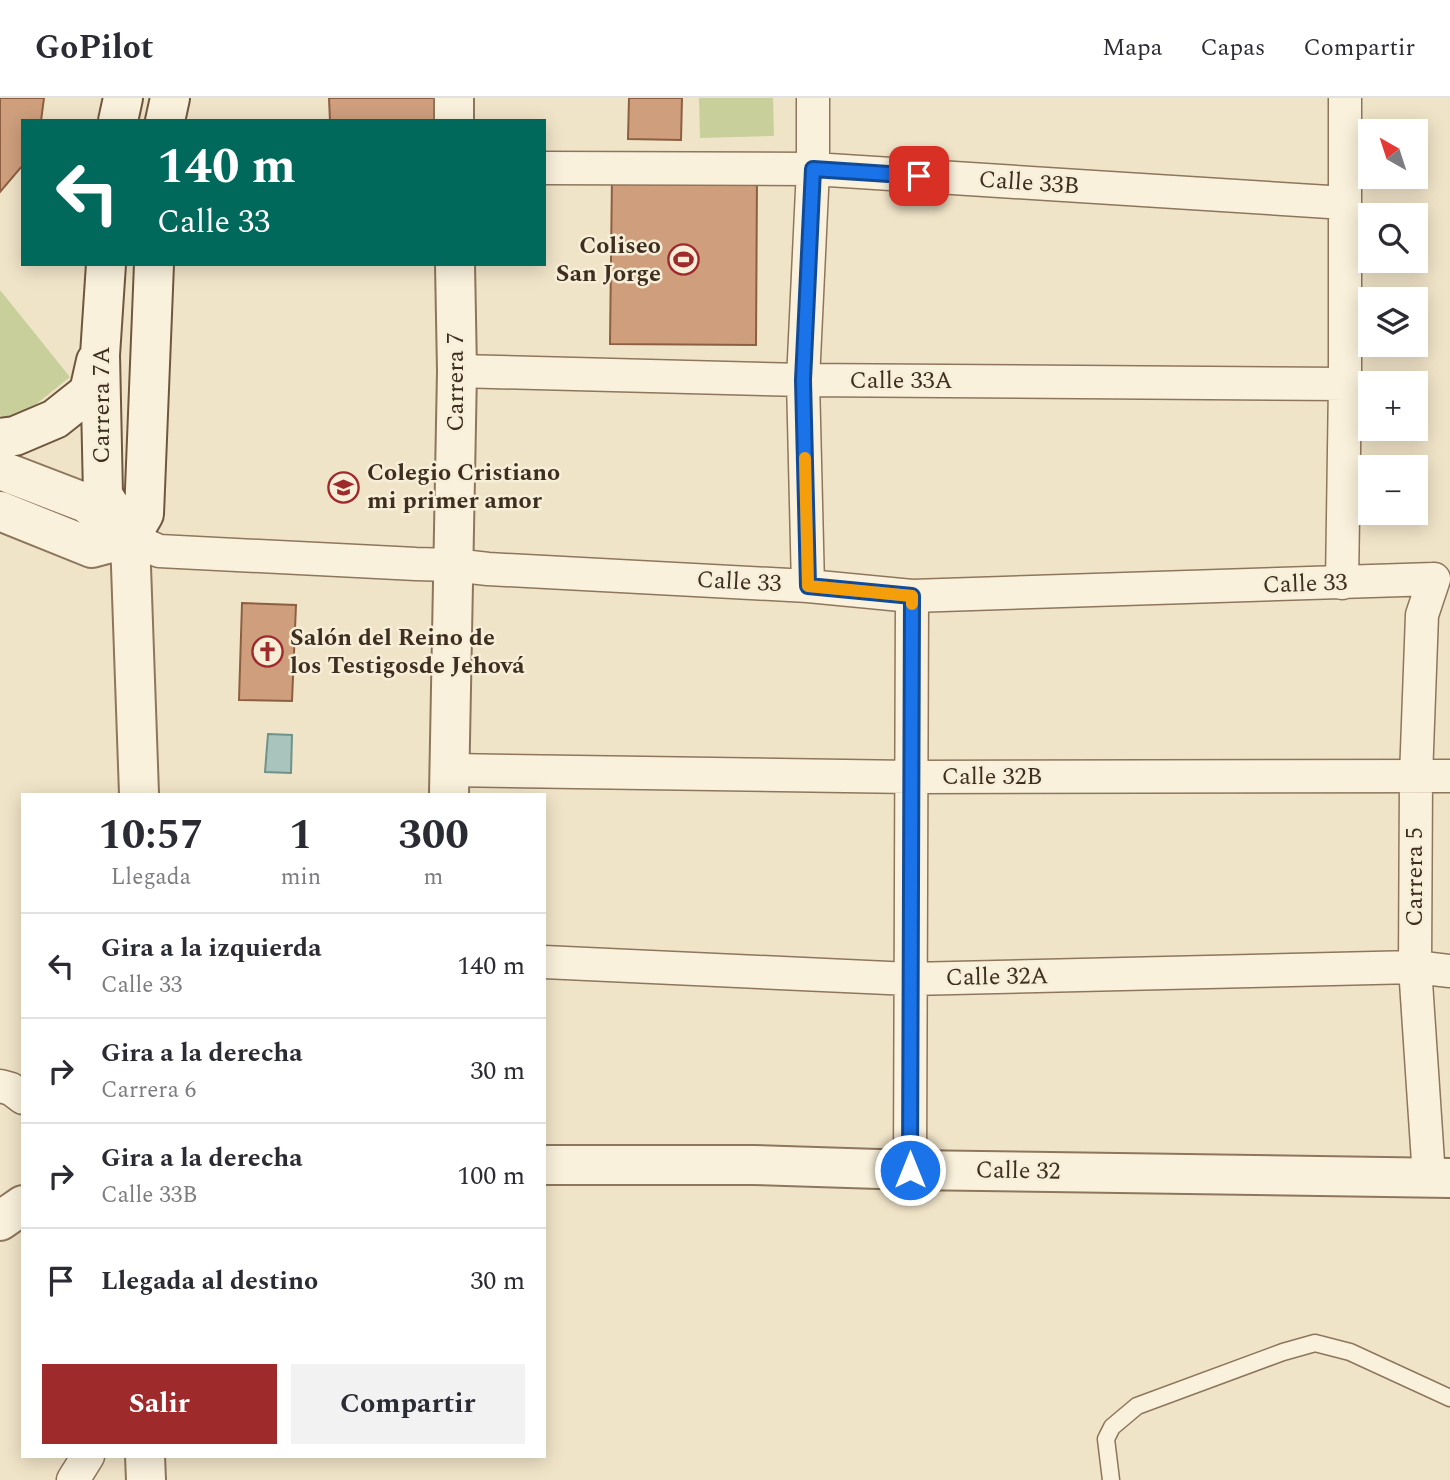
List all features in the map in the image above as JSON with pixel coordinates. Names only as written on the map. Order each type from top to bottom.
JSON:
[{"type":"street","points":[[118,119],[123,98]]},
{"type":"street","points":[[165,119],[170,98]]},
{"type":"street","points":[[454,98],[454,119]]},
{"type":"street","points":[[808,586],[803,380],[813,169],[813,98]]},
{"type":"street","points":[[1342,583],[1345,98]]},
{"type":"street","name":"Calle 33B","points":[[546,168],[813,169],[1345,203]]},
{"type":"street","name":"Carrera 7A","points":[[106,266],[100,355],[103,495],[130,538],[139,793]]},
{"type":"street","name":"Carrera 7A","points":[[130,538],[144,514],[154,266]]},
{"type":"street","name":"Carrera 7","points":[[449,782],[457,371],[455,266]]},
{"type":"street","points":[[0,438],[15,436],[55,419],[89,392],[101,339]]},
{"type":"street","name":"Calle 33A","points":[[457,371],[803,380],[1345,384]]},
{"type":"street","name":"Calle 33","points":[[0,470],[86,503],[130,538],[159,551],[808,586],[912,596],[1342,583],[1442,573]]},
{"type":"street","points":[[0,511],[92,548],[130,538]]},
{"type":"street","name":"Carrera 5","points":[[1439,1178],[1415,967],[1416,777],[1442,573]]},
{"type":"street","points":[[910,1170],[912,596]]},
{"type":"street","name":"Calle 32B","points":[[449,782],[911,777],[1450,776]]},
{"type":"street","name":"Calle 32A","points":[[546,962],[910,979],[1415,967],[1450,971]]},
{"type":"street","points":[[0,1086],[11,1089],[21,1096]]},
{"type":"street","name":"Calle 32","points":[[546,1165],[752,1165],[1439,1178]]},
{"type":"street","points":[[0,1221],[21,1206]]},
{"type":"street","points":[[74,1480],[87,1458]]},
{"type":"street","points":[[145,1458],[146,1480]]},
{"type":"lane","points":[[1111,1480],[1106,1439],[1112,1426],[1137,1406],[1283,1352],[1315,1343],[1350,1352],[1450,1398]]},
{"type":"green space","points":[[699,98],[773,98],[774,136],[700,138]]},
{"type":"green space","points":[[0,290],[70,377],[9,426],[0,415]]},
{"type":"water","points":[[268,734],[292,735],[291,773],[265,772]]},
{"type":"building","points":[[0,98],[44,98],[41,119],[21,119],[21,167],[0,192]]},
{"type":"building","points":[[329,98],[437,98],[435,119],[330,119]]},
{"type":"building","points":[[629,98],[682,98],[681,140],[628,139]]},
{"type":"building","name":"Coliseo San Jorge","points":[[612,175],[757,175],[756,345],[610,344]]},
{"type":"building","name":"Salón del Reino de los Testigosde Jehová","points":[[242,603],[296,605],[292,701],[239,700]]},
{"type":"slow traffic","points":[[805,458],[808,586],[912,596],[912,604]]},
{"type":"place","name":"Coliseo San Jorge","points":[[684,260]]},
{"type":"place","name":"Colegio Cristiano mi primer amor","points":[[344,487]]},
{"type":"place","name":"Salón del Reino de los Testigosde Jehová","points":[[267,652]]},
{"type":"route","points":[[910,1170],[912,596],[808,586],[803,380],[813,169],[919,176]]}]
